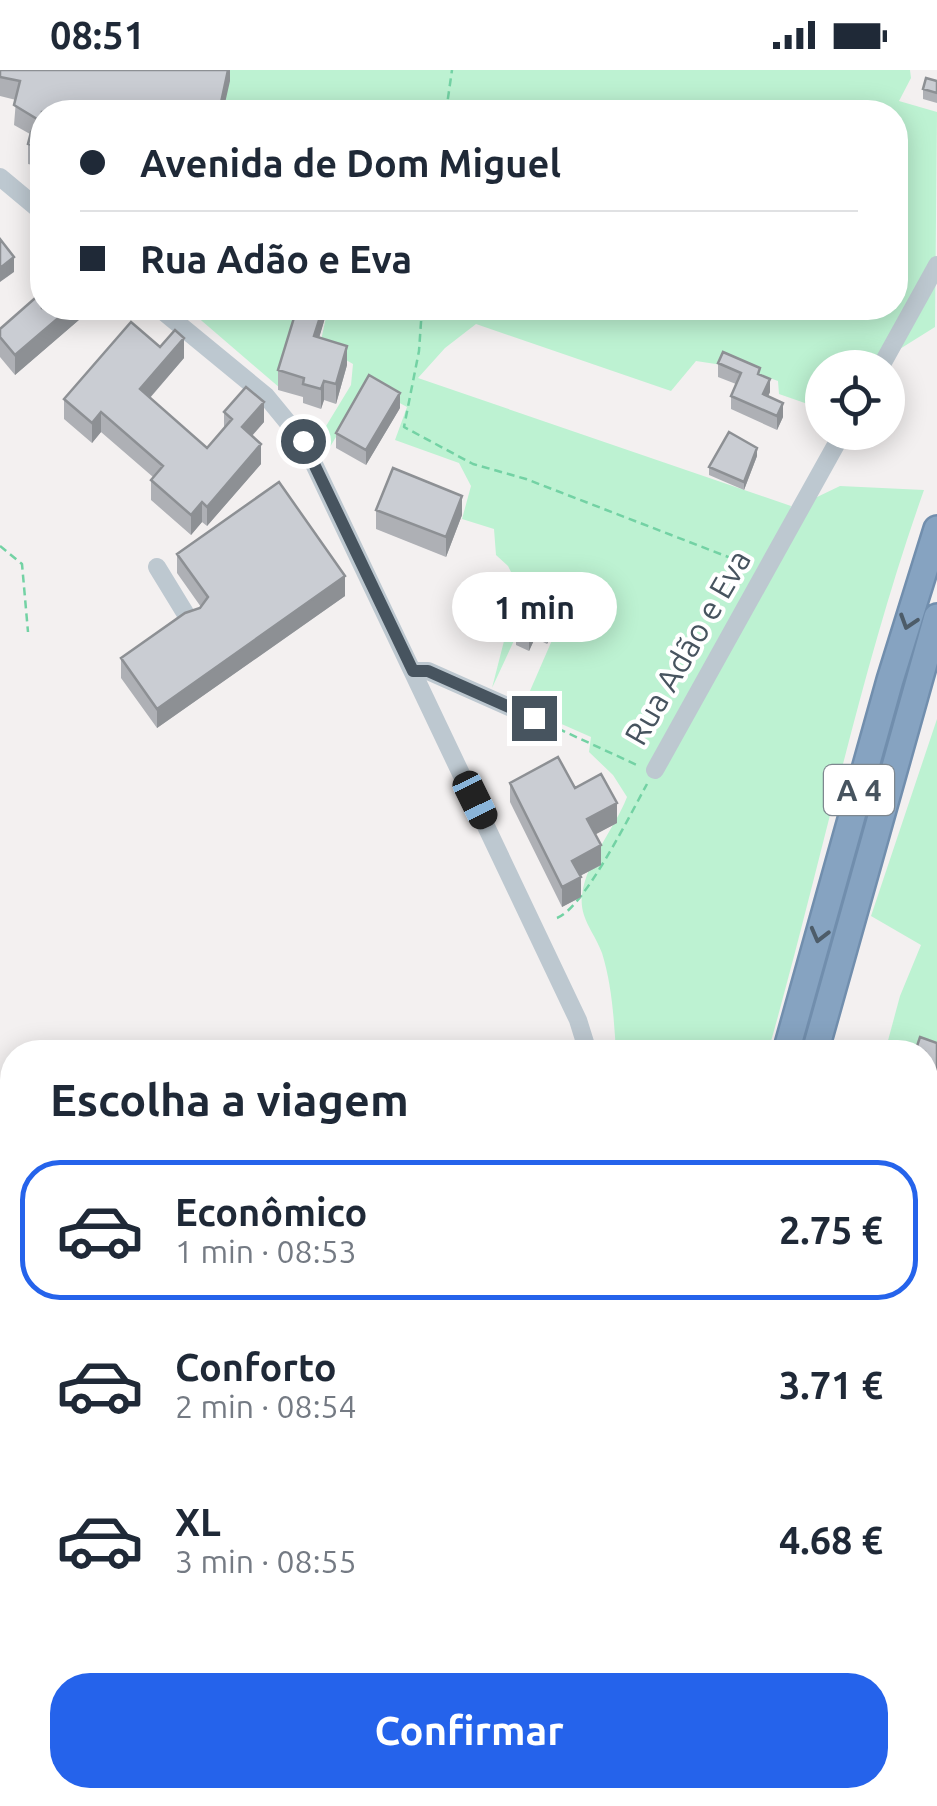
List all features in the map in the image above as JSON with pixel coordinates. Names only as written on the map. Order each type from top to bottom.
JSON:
[{"type":"highway","name":"A 4","points":[[789,1040],[890,680],[937,529]]},
{"type":"highway","name":"A 4","points":[[817,1040],[937,616]]},
{"type":"street","points":[[0,177],[30,202]]},
{"type":"street","points":[[908,317],[937,264]]},
{"type":"street","points":[[174,320],[266,396],[303,441],[584,1040]]},
{"type":"street","points":[[890,350],[906,320]]},
{"type":"street","name":"Rua Adão e Eva","points":[[655,770],[833,450]]},
{"type":"street","points":[[157,568],[190,621]]},
{"type":"street","points":[[413,671],[428,671],[534,718]]},
{"type":"path","points":[[448,100],[452,70]]},
{"type":"path","points":[[421,320],[404,426],[473,464],[526,478],[764,572]]},
{"type":"path","points":[[0,546],[22,564],[28,632]]},
{"type":"path","name":"Rua Adão e Eva","points":[[534,718],[655,770]]},
{"type":"path","points":[[557,918],[566,914],[585,892],[655,770]]},
{"type":"green space","points":[[226,70],[910,70],[911,78],[900,100],[222,100]]},
{"type":"green space","points":[[908,104],[937,112],[935,327],[898,350],[805,350],[805,403],[779,394],[778,381],[742,368],[696,361],[671,391],[476,324],[445,348],[418,378],[791,506],[790,510],[840,486],[924,490],[860,699],[771,1040],[615,1040],[608,977],[602,953],[585,918],[582,895],[589,869],[627,797],[613,775],[589,752],[591,737],[523,707],[566,608],[540,596],[530,606],[492,688],[518,586],[508,566],[496,555],[494,529],[462,519],[471,486],[459,463],[395,440],[407,407],[367,385],[330,447],[320,436],[351,385],[353,364],[320,345],[325,320],[908,320]]},
{"type":"green space","points":[[201,320],[295,320],[280,388]]},
{"type":"green space","points":[[937,719],[937,1040],[888,1040],[900,996],[921,945],[871,916]]},
{"type":"building","points":[[0,70],[228,70],[222,100],[30,100],[30,115],[14,105],[20,81],[0,77]]},
{"type":"building","points":[[926,78],[937,81],[937,93],[923,89]]},
{"type":"building","points":[[0,239],[14,257],[0,268]]},
{"type":"building","points":[[30,303],[30,320],[56,320],[15,355],[0,337],[0,329]]},
{"type":"building","points":[[293,320],[319,320],[314,336],[347,346],[336,384],[324,381],[321,389],[303,384],[304,378],[278,370]]},
{"type":"building","points":[[131,322],[160,347],[175,330],[184,338],[140,389],[207,448],[232,419],[224,412],[246,387],[264,402],[242,427],[261,444],[207,507],[202,502],[191,515],[151,480],[163,466],[101,412],[92,423],[64,399]]},
{"type":"building","points":[[723,352],[760,368],[758,374],[770,379],[763,394],[783,403],[777,416],[731,396],[741,373],[718,363]]},
{"type":"building","points":[[369,375],[400,393],[366,450],[336,433]]},
{"type":"building","points":[[729,432],[757,448],[744,482],[709,467]]},
{"type":"building","points":[[393,468],[462,496],[446,537],[376,510]]},
{"type":"building","points":[[279,482],[345,576],[157,709],[121,658],[185,613],[200,608],[208,597],[177,554]]},
{"type":"building","points":[[549,594],[565,601],[547,629],[535,624],[529,637],[516,630],[527,606],[540,612]]},
{"type":"building","points":[[558,757],[575,788],[601,774],[617,803],[587,819],[601,845],[572,861],[581,877],[562,887],[510,783]]},
{"type":"route","points":[[303,441],[413,671],[428,671],[534,718]]}]
